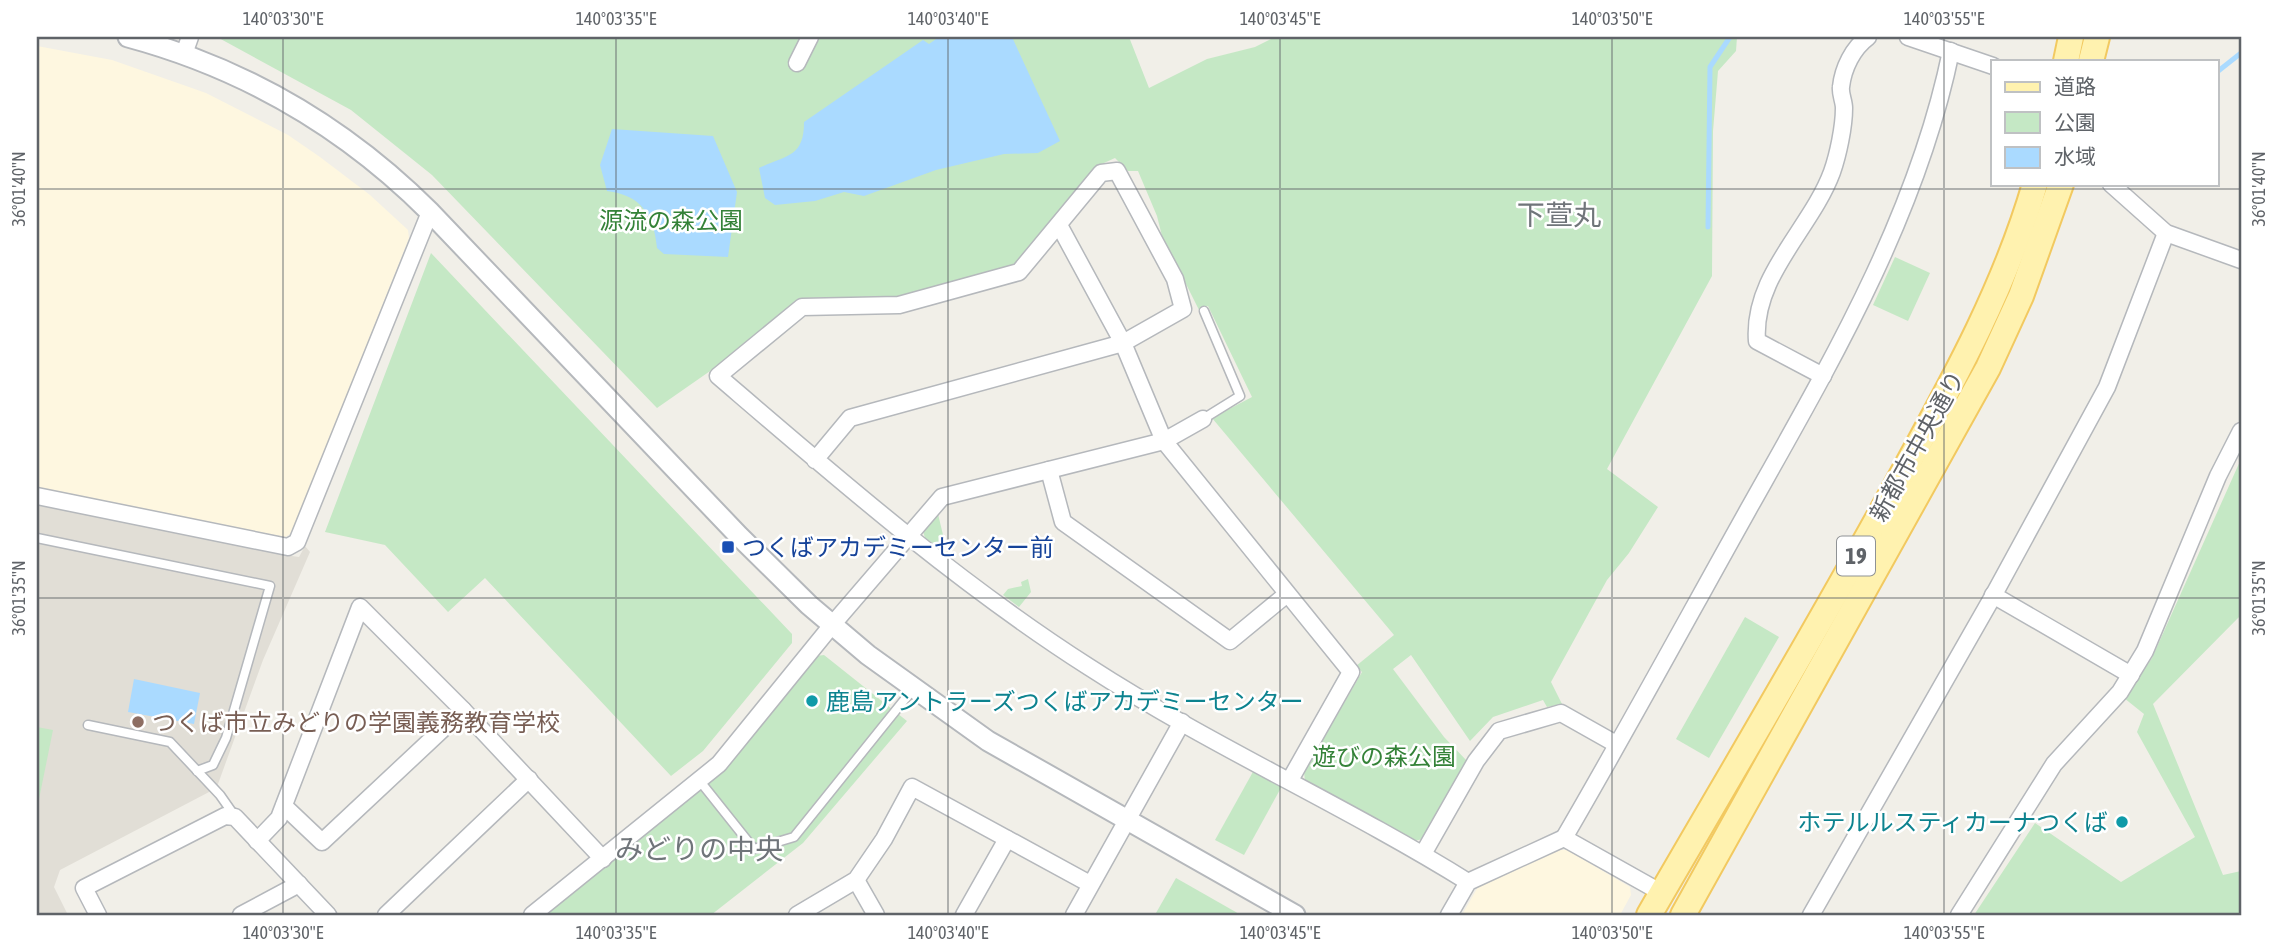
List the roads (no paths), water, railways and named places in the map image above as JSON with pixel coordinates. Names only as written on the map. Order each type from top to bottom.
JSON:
[{"type":"main road","points":[[2066,60],[2071,37]]},
{"type":"main road","points":[[2091,60],[2097,37]]},
{"type":"main road","name":"新都市中央通り","points":[[1649,915],[1885,506],[1963,361],[2017,238],[2034,186]]},
{"type":"main road","name":"新都市中央通り","points":[[1689,913],[1988,368],[2021,296],[2060,186]]},
{"type":"street","points":[[128,37],[187,45],[303,110],[369,156],[430,212],[739,536],[832,625],[913,689],[988,741],[1294,915]]},
{"type":"street","points":[[797,63],[810,37]]},
{"type":"street","points":[[1823,376],[1757,341],[1756,330],[1765,290],[1824,192],[1833,169],[1844,109],[1840,88],[1849,59],[1868,37]]},
{"type":"street","points":[[1908,37],[1991,65]]},
{"type":"street","points":[[1449,915],[1468,881],[1564,838],[1823,376],[1902,213],[1944,90],[1951,51]]},
{"type":"street","points":[[815,460],[850,418],[1123,343],[1183,309],[1175,279],[1117,171],[1101,173],[1019,272],[900,305],[802,307],[718,376],[815,460],[907,536],[1088,667],[1468,881]]},
{"type":"street","points":[[2113,186],[2166,233],[2241,260]]},
{"type":"street","points":[[37,496],[288,547],[296,542],[430,212]]},
{"type":"street","points":[[1059,225],[1123,343],[1164,441],[1351,672],[1290,780]]},
{"type":"street","points":[[1811,915],[1993,595],[2107,387],[2166,233]]},
{"type":"street","points":[[532,915],[719,764],[832,625],[942,497],[1164,441],[1203,419]]},
{"type":"street","points":[[1959,915],[2054,764],[2120,692],[2145,651],[2218,476],[2241,430]]},
{"type":"street","points":[[1049,470],[1063,522],[1230,641],[1287,594]]},
{"type":"street","points":[[1993,595],[2131,675]]},
{"type":"street","points":[[257,841],[279,818],[360,607],[463,710],[603,859]]},
{"type":"street","points":[[284,806],[322,842],[463,710]]},
{"type":"street","points":[[1423,854],[1476,761],[1499,731],[1561,713],[1616,744]]},
{"type":"street","points":[[1074,915],[1182,722]]},
{"type":"street","points":[[386,915],[529,779]]},
{"type":"street","points":[[797,915],[856,880],[884,839],[912,787],[1090,884]]},
{"type":"street","points":[[98,915],[84,888],[225,817],[235,817],[328,915]]},
{"type":"street","points":[[1564,838],[1662,893]]},
{"type":"street","points":[[964,915],[1007,839]]},
{"type":"street","points":[[856,880],[876,915]]},
{"type":"street","points":[[241,915],[299,884]]},
{"type":"lane","points":[[1203,419],[1240,396],[1204,310]]},
{"type":"lane","points":[[37,538],[270,586],[226,738],[213,765],[197,771]]},
{"type":"lane","points":[[699,780],[754,849],[794,837],[913,689]]},
{"type":"lane","points":[[88,725],[170,742],[220,795],[235,817]]},
{"type":"water","points":[[939,37],[1012,37],[1060,141],[1038,153],[1004,154],[936,170],[864,196],[844,192],[815,201],[775,205],[765,198],[759,168],[786,157],[797,149],[801,142],[804,122],[923,40],[929,44]]},
{"type":"water","points":[[612,129],[713,136],[737,192],[728,257],[664,254],[657,248],[653,226],[644,209],[629,197],[607,191],[600,165]]},
{"type":"water","points":[[134,679],[200,693],[194,724],[128,712]]},
{"type":"waterway","points":[[1708,227],[1710,67],[1730,37]]},
{"type":"waterway","points":[[2218,71],[2241,53]]},
{"type":"place","name":"つくばアカデミーセンター前","points":[[728,547]]},
{"type":"place","name":"鹿島アントラーズつくばアカデミーセンター","points":[[812,701]]},
{"type":"place","name":"つくば市立みどりの学園義務教育学校","points":[[138,722]]},
{"type":"place","name":"ホテルルスティカーナつくば","points":[[2122,822]]},
{"type":"district","name":"下萱丸","points":[[1559,215]]},
{"type":"district","name":"みどりの中央","points":[[699,849]]},
{"type":"park label","name":"源流の森公園","points":[[671,220]]},
{"type":"park label","name":"遊びの森公園","points":[[1384,756]]}]
